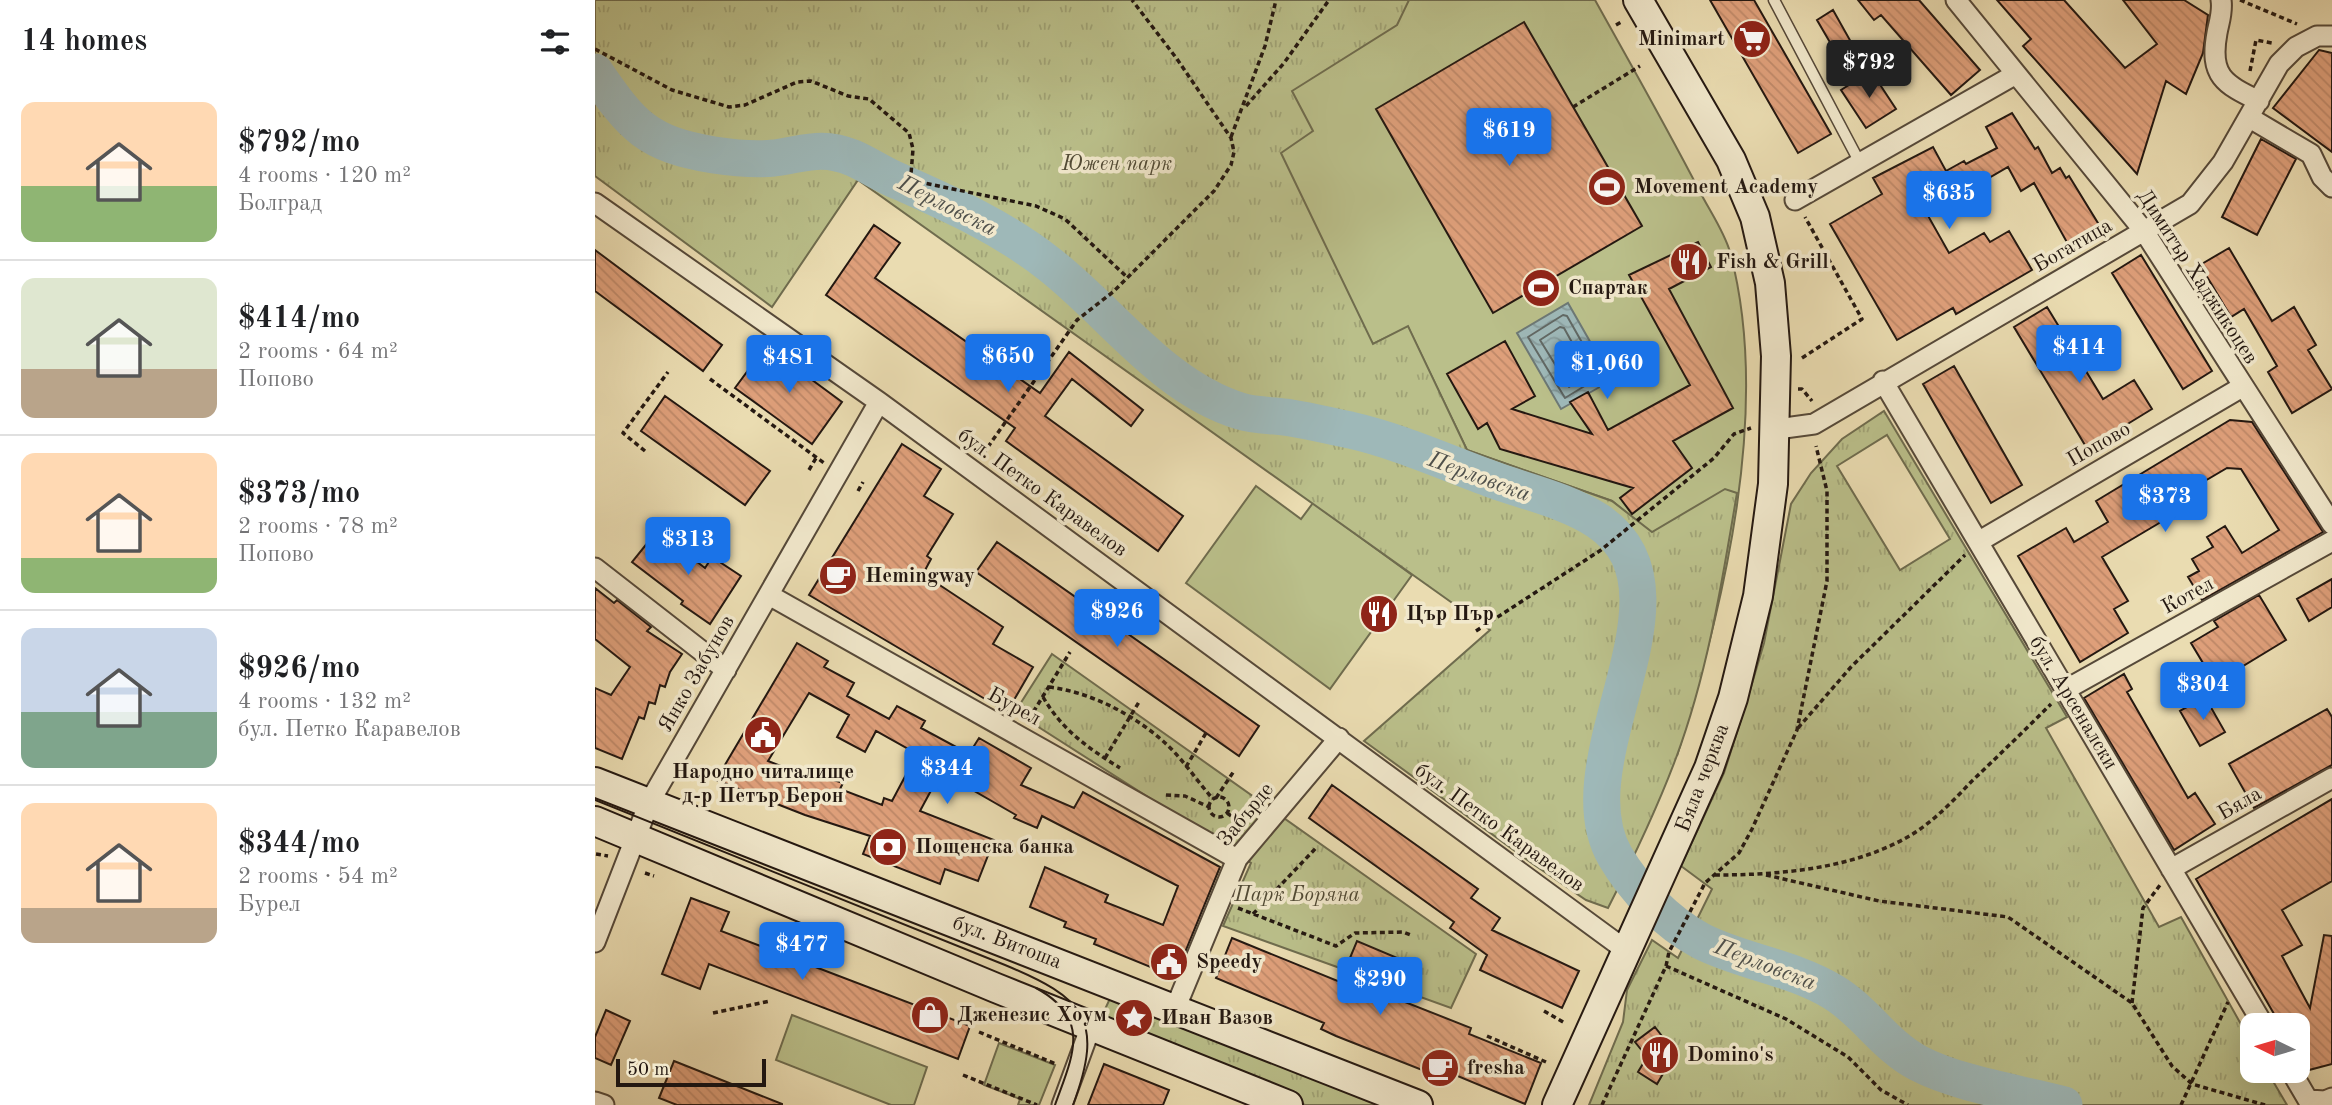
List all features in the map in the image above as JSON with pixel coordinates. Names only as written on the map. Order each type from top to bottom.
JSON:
[{"type":"street","name":"Димитър Хаджикоцев","points":[[1956,0],[2144,231],[2332,524]]},
{"type":"street","points":[[2221,0],[2214,60],[2220,77],[2254,110],[2311,154],[2322,177],[2332,187]]},
{"type":"street","points":[[1631,10],[1731,160],[1755,217],[1770,283],[1776,356],[1777,429]]},
{"type":"street","name":"Богатица","points":[[1777,429],[1814,424],[1883,381],[2190,204],[2223,162],[2279,64],[2296,47],[2325,36]]},
{"type":"street","points":[[1795,200],[2016,74]]},
{"type":"street","name":"бул. Петко Каравелов","points":[[595,203],[879,402],[1339,738],[1632,940]]},
{"type":"street","name":"бул. Арсеналски","points":[[1883,381],[2256,1013]]},
{"type":"street","name":"Попово","points":[[1978,542],[2242,387]]},
{"type":"street","name":"Янко Забунов","points":[[595,942],[649,803],[879,402]]},
{"type":"street","name":"Бяла черква","points":[[1557,1105],[1671,858],[1709,768],[1746,648],[1767,542],[1777,429]]},
{"type":"street","name":"Котел","points":[[2065,690],[2332,541]]},
{"type":"street","points":[[595,568],[726,670]]},
{"type":"street","name":"Бурел","points":[[769,595],[1237,859]]},
{"type":"street","name":"Забърде","points":[[1175,1009],[1237,859],[1339,738]]},
{"type":"street","name":"Бяла","points":[[2171,869],[2332,778]]},
{"type":"street","name":"бул. Витоша","points":[[595,782],[1418,1105]]},
{"type":"street","name":"бул. Витоша","points":[[595,821],[1091,1027],[1288,1105]]},
{"type":"street","points":[[1062,1105],[1091,1027]]},
{"type":"street","points":[[2298,1083],[2308,1100],[2332,1098]]},
{"type":"street","points":[[595,1102],[604,1105]]},
{"type":"lane","points":[[1775,0],[1860,163]]},
{"type":"path","points":[[1132,0],[1231,138]]},
{"type":"path","points":[[972,470],[1077,320],[1128,278],[1214,191],[1231,165],[1231,138],[1245,107],[1276,0]]},
{"type":"path","points":[[1245,107],[1284,63],[1329,0]]},
{"type":"path","points":[[2240,0],[2325,36]]},
{"type":"path","points":[[1616,25],[1631,10]]},
{"type":"path","points":[[595,49],[672,90],[729,107],[745,106],[797,82],[811,81],[848,96],[869,99],[909,133],[913,149],[911,174],[919,183],[1036,206],[1065,219],[1128,278]]},
{"type":"path","points":[[1573,107],[1640,66]]},
{"type":"path","points":[[1795,200],[1862,319],[1803,358]]},
{"type":"path","points":[[645,450],[623,433],[668,372]]},
{"type":"path","points":[[710,379],[838,474]]},
{"type":"path","points":[[1802,389],[1812,401]]},
{"type":"path","points":[[1476,631],[1601,550],[1714,458],[1734,434],[1752,428],[1752,415]]},
{"type":"path","points":[[1602,1105],[1666,966],[1669,952],[1705,883],[1739,853],[1797,730],[1827,581],[1827,491],[1816,446]]},
{"type":"path","points":[[809,470],[816,458]]},
{"type":"path","points":[[858,491],[863,482]]},
{"type":"path","points":[[1797,730],[1851,667],[1978,542]]},
{"type":"path","points":[[1019,736],[1070,652]]},
{"type":"path","points":[[1049,687],[1099,699],[1164,741],[1215,798],[1226,800],[1227,813],[1216,817],[1209,807],[1185,796],[1167,795],[1158,791]]},
{"type":"path","points":[[1714,875],[1766,875],[1881,851],[1913,834],[1943,810],[2065,690]]},
{"type":"path","points":[[1043,697],[1056,719],[1080,742],[1126,773]]},
{"type":"path","points":[[1093,777],[1139,702]]},
{"type":"path","points":[[1185,767],[1206,733]]},
{"type":"path","points":[[1209,807],[1234,771]]},
{"type":"path","points":[[1253,914],[1316,848]]},
{"type":"path","points":[[596,854],[610,857]]},
{"type":"path","points":[[2132,1003],[2143,908],[2171,869]]},
{"type":"path","points":[[645,873],[654,876]]},
{"type":"path","points":[[1766,875],[1879,901],[2008,917],[2132,1003],[2172,1066],[2192,1084],[2265,1105]]},
{"type":"path","points":[[1243,910],[1336,946],[1355,933],[1403,932],[1413,936]]},
{"type":"path","points":[[1666,966],[1786,1019],[1848,1057],[1881,1090],[1908,1105]]},
{"type":"path","points":[[2181,1105],[2237,980]]},
{"type":"path","points":[[713,1013],[770,1001]]},
{"type":"path","points":[[1543,1011],[1565,1023]]},
{"type":"path","points":[[979,1032],[1061,1066]]},
{"type":"path","points":[[1487,1036],[1546,1062]]},
{"type":"path","points":[[963,1075],[1037,1105]]},
{"type":"green space","name":"Южен парк","points":[[595,0],[1409,0],[1397,25],[1292,91],[1313,131],[1281,153],[1373,344],[1408,326],[1467,450],[1612,501],[1652,532],[1725,489],[1737,493],[1713,627],[1687,726],[1653,815],[1608,908],[1586,900],[1533,864],[1364,741],[1490,630],[858,180],[772,307],[595,176]]},
{"type":"green space","name":"Спартак","points":[[1147,0],[1595,0],[1724,236],[1730,252],[1742,312],[1746,375],[1744,440],[1737,506],[1711,635],[1677,756],[1652,533],[1612,501],[1467,450],[1408,327],[1373,344]]},
{"type":"green space","points":[[1884,411],[2067,717],[2046,728],[2159,927],[2181,917],[2240,1023],[2240,1083],[2274,1083],[2287,1105],[1589,1105],[1623,1022],[1627,990],[1652,940],[1678,958],[1712,889],[1681,866],[1724,773],[1764,643],[1791,504],[1811,473],[1842,439]],"holes":[[[1887,435],[1950,539],[1900,570],[1837,466]]]},
{"type":"green space","points":[[1256,486],[1301,519],[1313,503],[1412,575],[1330,689],[1186,583]]},
{"type":"green space","name":"Парк Боряна","points":[[1052,654],[1476,954],[1451,1008],[1223,926],[1251,863],[1015,712]]},
{"type":"green space","points":[[1113,992],[1394,1105],[1305,1105],[1100,1020]]},
{"type":"green space","points":[[792,1015],[927,1067],[914,1105],[891,1105],[776,1060]]},
{"type":"green space","points":[[999,1043],[1055,1065],[1039,1105],[1018,1105],[1020,1099],[984,1085]]},
{"type":"water","points":[[1568,303],[1612,380],[1561,409],[1517,333]]},
{"type":"building","points":[[1710,0],[1754,0],[1831,134],[1798,153]]},
{"type":"building","points":[[1858,0],[1919,0],[1980,70],[1951,95],[1881,15],[1874,20]]},
{"type":"building","points":[[1997,0],[2064,0],[2125,68],[2157,44],[2123,0],[2184,0],[2208,15],[2203,53],[2186,94],[2166,81],[2137,174],[2023,46],[2031,39]]},
{"type":"building","points":[[1833,10],[1851,42],[1835,51],[1817,20]]},
{"type":"building","points":[[1524,22],[1642,226],[1493,313],[1376,109]]},
{"type":"building","points":[[2319,50],[2332,53],[2332,152],[2273,108]]},
{"type":"building","points":[[1871,71],[1896,109],[1866,128],[1841,90]]},
{"type":"building","points":[[2012,113],[2035,149],[2038,147],[2052,173],[2060,168],[2066,178],[2069,176],[2101,228],[2069,246],[2034,183],[2021,191],[2008,167],[1977,185],[1980,188],[1927,214],[1949,253],[1984,233],[1990,242],[2009,231],[2032,270],[1956,314],[1953,308],[1897,340],[1830,224],[1882,194],[1873,178],[1933,147],[1946,171],[1997,148],[1986,127]]},
{"type":"building","points":[[2261,139],[2296,159],[2257,235],[2222,217]]},
{"type":"building","points":[[874,225],[900,243],[875,278],[1040,393],[1069,352],[1143,410],[1131,426],[1072,379],[1045,416],[1183,516],[1158,551],[1006,441],[1015,428],[826,295]]},
{"type":"building","points":[[1698,242],[1711,267],[1669,289],[1733,408],[1673,441],[1692,468],[1632,514],[1620,498],[1633,488],[1500,449],[1487,423],[1478,429],[1447,374],[1505,341],[1535,396],[1512,409],[1592,434],[1570,402],[1588,392],[1608,430],[1690,385],[1629,275]]},
{"type":"building","points":[[2229,248],[2272,321],[2294,307],[2316,345],[2308,350],[2332,389],[2292,413],[2268,372],[2277,366],[2244,309],[2231,317],[2200,265]]},
{"type":"building","points":[[595,250],[722,345],[703,371],[595,291]]},
{"type":"building","points":[[2141,255],[2212,371],[2183,389],[2112,273]]},
{"type":"building","points":[[2047,307],[2103,399],[2134,380],[2152,409],[2121,428],[2124,434],[2091,455],[2014,327]]},
{"type":"building","points":[[766,346],[842,402],[812,444],[735,388]]},
{"type":"building","points":[[1954,366],[2022,485],[1991,503],[1923,384]]},
{"type":"building","points":[[665,396],[770,471],[745,505],[641,431]]},
{"type":"building","points":[[2230,420],[2252,422],[2323,532],[2202,600],[2188,577],[2199,571],[2192,559],[2213,547],[2207,537],[2225,526],[2242,553],[2279,530],[2241,469],[2227,468],[2159,508],[2166,519],[2102,557],[2128,601],[2114,609],[2128,633],[2080,662],[2018,556],[2066,528],[2074,542],[2108,522],[2096,501]]},
{"type":"building","points":[[902,444],[941,469],[924,496],[953,514],[927,556],[931,559],[923,574],[1003,627],[993,644],[1033,667],[1007,712],[809,595]]},
{"type":"building","points":[[657,531],[705,568],[712,557],[741,576],[710,624],[681,604],[683,601],[632,562]]},
{"type":"building","points":[[997,542],[1259,726],[1239,756],[976,572]]},
{"type":"building","points":[[2332,579],[2332,607],[2309,621],[2297,599]]},
{"type":"building","points":[[595,588],[614,603],[617,600],[651,627],[647,631],[682,654],[670,672],[665,687],[660,685],[655,704],[649,702],[644,719],[639,717],[622,759],[595,748],[595,688],[611,695],[630,667],[595,639]]},
{"type":"building","points":[[2259,595],[2286,640],[2215,683],[2191,643],[2218,627],[2214,621]]},
{"type":"building","points":[[797,643],[828,661],[824,667],[854,683],[847,696],[889,719],[897,706],[925,721],[921,728],[969,754],[979,738],[1031,768],[1021,785],[1074,808],[1083,792],[1220,867],[1175,977],[1094,944],[1096,939],[1064,927],[1066,922],[1030,907],[1045,867],[1108,895],[1105,902],[1163,925],[1178,886],[1042,816],[1037,828],[1014,818],[1016,815],[941,772],[920,811],[994,840],[978,881],[945,869],[940,884],[863,854],[870,836],[805,815],[716,780]],"holes":[[[809,693],[849,715],[837,737],[865,752],[876,731],[917,754],[892,801],[884,798],[882,805],[840,789],[843,783],[818,775],[817,780],[768,761]]]},
{"type":"building","points":[[2124,674],[2132,689],[2127,692],[2188,798],[2195,793],[2215,824],[2174,850],[2084,698]]},
{"type":"building","points":[[2205,697],[2225,732],[2200,746],[2180,711]]},
{"type":"building","points":[[2327,709],[2332,717],[2332,765],[2254,808],[2229,764]]},
{"type":"building","points":[[1332,785],[1478,889],[1471,898],[1500,918],[1492,930],[1579,971],[1562,1008],[1480,970],[1487,955],[1450,928],[1454,922],[1309,818]]},
{"type":"building","points":[[2332,799],[2332,881],[2282,910],[2302,945],[2282,956],[2310,1008],[2324,935],[2332,936],[2332,1064],[2310,1070],[2310,1013],[2273,1013],[2196,879]]},
{"type":"building","points":[[691,898],[729,912],[721,931],[970,1026],[958,1059],[709,964],[700,989],[662,974]]},
{"type":"building","points":[[1232,938],[1340,982],[1357,941],[1402,960],[1387,995],[1471,1028],[1469,1034],[1541,1063],[1525,1104],[1453,1074],[1450,1081],[1336,1036],[1321,1029],[1324,1023],[1216,978]]},
{"type":"building","points":[[606,1010],[630,1021],[611,1065],[595,1058],[595,1037]]},
{"type":"building","name":"Domino's","points":[[1655,1027],[1675,1053],[1657,1084],[1638,1072],[1647,1057],[1635,1042]]},
{"type":"building","points":[[674,1061],[782,1105],[677,1105],[659,1098]]},
{"type":"building","points":[[1104,1064],[1169,1090],[1163,1105],[1088,1105]]},
{"type":"waterway","name":"Перловска","points":[[595,72],[631,119],[643,130],[672,145],[714,155],[759,159],[822,151],[842,154],[976,218],[1049,264],[1162,367],[1212,400],[1246,413],[1285,417],[1387,440],[1561,502],[1598,521],[1627,552],[1637,590],[1635,633],[1604,773],[1603,817],[1615,856],[1632,881],[1664,915],[1701,941],[1801,976],[1833,992],[1895,1047],[1918,1063],[1951,1077],[2064,1105]]},
{"type":"tram line","points":[[595,800],[1005,965],[1053,989],[1070,1001],[1081,1015],[1086,1032],[1087,1051],[1083,1076],[1073,1105]]},
{"type":"tram line","points":[[1036,988],[1054,1000],[1072,1026],[1071,1055],[1055,1105]]},
{"type":"place","name":"Minimart","points":[[1752,39]]},
{"type":"place","name":"Movement Academy","points":[[1607,187]]},
{"type":"place","name":"Fish & Grill","points":[[1689,262]]},
{"type":"place","name":"Спартак","points":[[1541,288]]},
{"type":"place","name":"Hemingway","points":[[838,576]]},
{"type":"place","name":"Цър Пър","points":[[1379,614]]},
{"type":"place","name":"Народно читалище д-р Петър Берон","points":[[763,735]]},
{"type":"place","name":"Пощенска банка","points":[[888,847]]},
{"type":"place","name":"Speedy","points":[[1169,962]]},
{"type":"place","name":"Дженезис Хоум","points":[[930,1015]]},
{"type":"place","name":"Иван Вазов","points":[[1134,1018]]},
{"type":"place","name":"Domino's","points":[[1660,1055]]},
{"type":"place","name":"fresha","points":[[1440,1068]]}]
